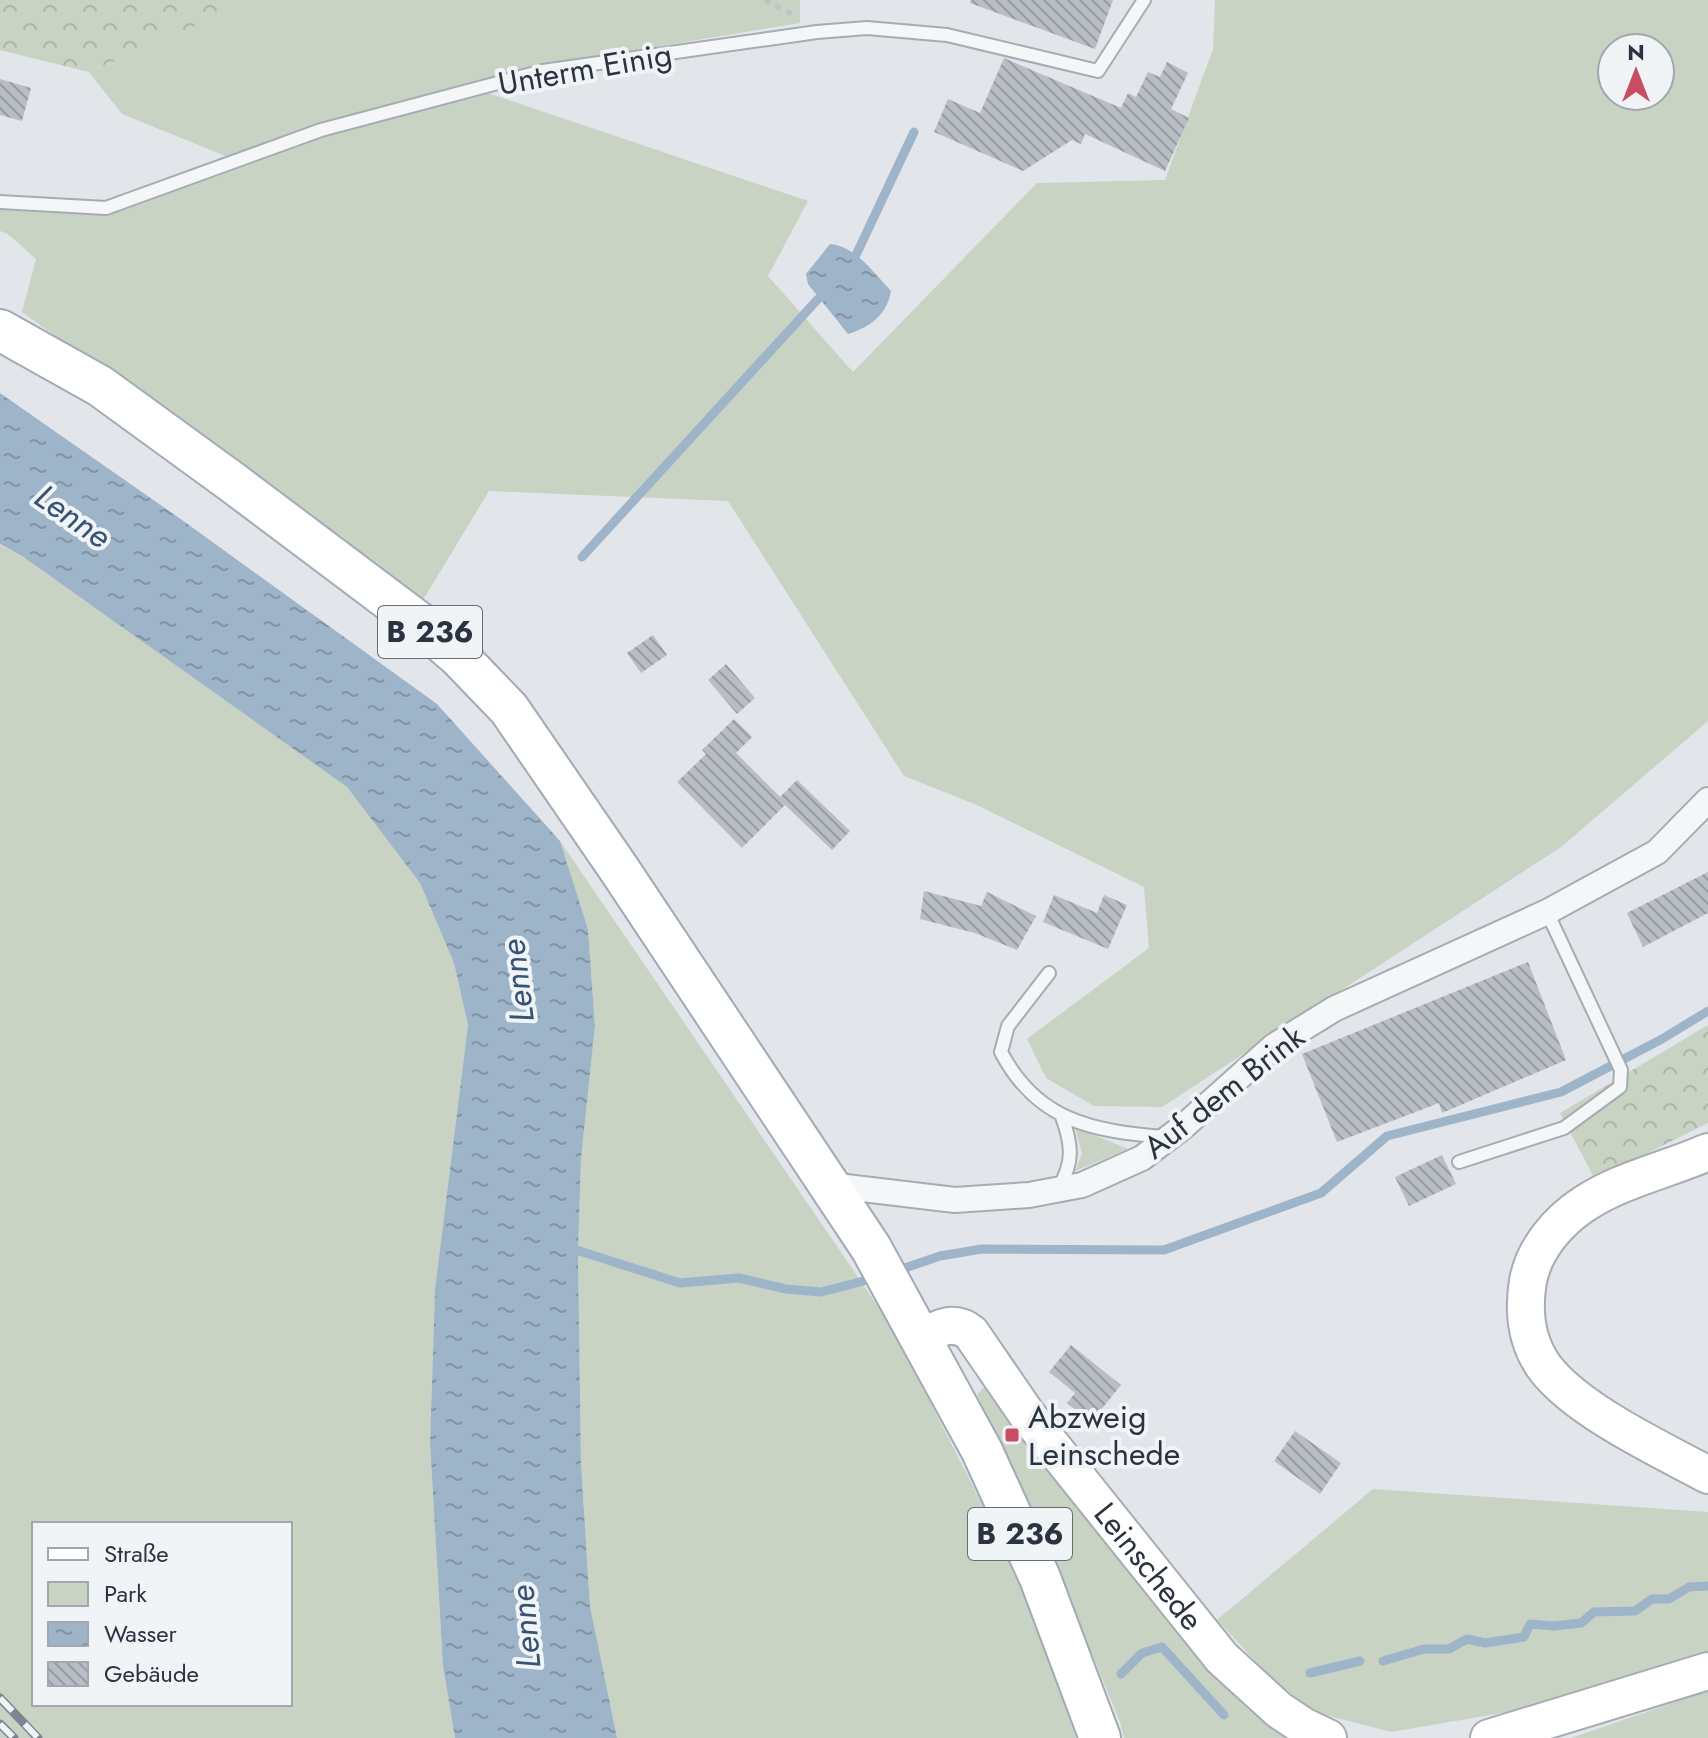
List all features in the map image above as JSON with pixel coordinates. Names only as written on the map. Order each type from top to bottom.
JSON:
[{"type":"main road","name":"B 236","points":[[0,330],[100,386],[232,482],[417,621],[509,709],[611,856],[871,1248],[982,1451],[1040,1578],[1100,1738]]},
{"type":"main road","points":[[1708,1152],[1604,1191],[1561,1222],[1538,1253],[1530,1273],[1525,1317],[1535,1350],[1559,1382],[1592,1408],[1708,1475]]},
{"type":"main road","name":"Leinschede","points":[[921,1338],[950,1325],[960,1326],[971,1333],[1028,1416],[1165,1591],[1222,1658],[1279,1710],[1328,1738]]},
{"type":"main road","points":[[1489,1738],[1708,1671]]},
{"type":"street","name":"Auf dem Brink","points":[[829,1185],[955,1200],[1029,1195],[1082,1185],[1142,1158],[1274,1046],[1334,1009],[1547,912],[1657,852],[1708,800]]},
{"type":"lane","name":"Unterm Einig","points":[[0,202],[106,208],[321,130],[543,71],[817,32],[867,28],[947,35],[1098,71],[1144,0]]},
{"type":"lane","points":[[1459,1162],[1564,1128],[1620,1087],[1621,1070],[1547,912]]},
{"type":"lane","points":[[1049,973],[1008,1026],[1001,1052],[1012,1073],[1031,1096],[1062,1117],[1102,1128],[1169,1138]]},
{"type":"lane","points":[[1057,1190],[1068,1173],[1071,1158],[1070,1138],[1062,1117]]},
{"type":"green space","points":[[0,0],[256,0],[89,72],[0,50]]},
{"type":"green space","points":[[256,0],[800,0],[800,23],[544,65],[322,124],[228,157],[122,114],[89,72]]},
{"type":"green space","points":[[1215,0],[1708,0],[1708,721],[1561,847],[1162,1107],[1094,1106],[1046,1078],[1027,1039],[1149,948],[1144,887],[977,805],[904,776],[728,501],[489,491],[423,600],[22,312],[36,259],[8,234],[0,231],[0,200],[44,212],[100,215],[319,138],[485,92],[808,201],[768,276],[853,372],[1037,183],[1165,180],[1213,49]]},
{"type":"green space","points":[[0,545],[22,556],[347,787],[420,883],[454,963],[468,1025],[435,1289],[430,1443],[443,1666],[455,1738],[0,1738]]},
{"type":"green space","points":[[560,841],[890,1324],[1026,1590],[1076,1738],[617,1738],[590,1606],[581,1464],[578,1251],[581,1159],[595,1026],[588,929]]},
{"type":"green space","points":[[1708,1025],[1708,1123],[1595,1179],[1560,1113]]},
{"type":"green space","points":[[1075,1127],[1128,1149],[1075,1171],[1082,1154]]},
{"type":"green space","points":[[988,1383],[1091,1524],[1197,1658],[1285,1738],[1124,1738],[1055,1564],[977,1395]]},
{"type":"green space","points":[[1373,1489],[1708,1512],[1708,1655],[1553,1704],[1391,1732],[1318,1713],[1274,1681],[1217,1620]]},
{"type":"green space","points":[[1708,1688],[1708,1738],[1571,1738],[1696,1695]]},
{"type":"water","points":[[830,244],[856,255],[891,291],[886,307],[876,319],[848,334],[808,284],[806,274]]},
{"type":"water","name":"Lenne","points":[[0,393],[437,704],[560,841],[588,929],[595,1026],[581,1159],[578,1251],[581,1464],[590,1606],[617,1738],[455,1738],[443,1666],[430,1443],[435,1289],[468,1025],[454,963],[420,883],[347,787],[22,556],[0,544]]},
{"type":"building","points":[[971,0],[1113,0],[1095,49],[970,3]]},
{"type":"building","points":[[1004,58],[1121,108],[1128,93],[1136,97],[1148,72],[1160,77],[1167,62],[1188,73],[1171,109],[1189,118],[1165,171],[1085,134],[1081,144],[1072,140],[1023,171],[934,132],[948,99],[980,113]]},
{"type":"building","points":[[0,79],[31,88],[22,121],[0,115]]},
{"type":"building","points":[[653,635],[667,655],[641,673],[627,653]]},
{"type":"building","points":[[726,664],[755,698],[737,714],[708,680]]},
{"type":"building","points":[[734,719],[752,737],[736,753],[780,797],[797,780],[850,831],[832,850],[785,805],[742,848],[677,782],[706,754],[702,750]]},
{"type":"building","points":[[1708,872],[1708,913],[1643,947],[1627,913]]},
{"type":"building","points":[[924,891],[981,906],[987,892],[1036,916],[1017,950],[975,933],[920,919]]},
{"type":"building","points":[[1054,895],[1097,913],[1104,895],[1127,905],[1108,949],[1043,922]]},
{"type":"building","points":[[1528,962],[1566,1060],[1442,1113],[1439,1103],[1337,1142],[1302,1054]]},
{"type":"building","points":[[1442,1155],[1456,1184],[1409,1206],[1395,1177]]},
{"type":"building","points":[[1071,1345],[1121,1385],[1091,1422],[1067,1403],[1075,1393],[1049,1372]]},
{"type":"building","points":[[1295,1431],[1341,1463],[1320,1494],[1274,1461]]},
{"type":"waterway","points":[[856,255],[914,132]]},
{"type":"waterway","points":[[582,557],[818,299]]},
{"type":"waterway","points":[[896,1271],[940,1256],[982,1249],[1164,1250],[1321,1193],[1387,1136],[1561,1092],[1708,1011]]},
{"type":"waterway","points":[[567,1247],[680,1283],[739,1278],[786,1289],[821,1292],[875,1278]]},
{"type":"waterway","points":[[1383,1661],[1424,1649],[1449,1649],[1467,1639],[1485,1643],[1524,1637],[1530,1624],[1554,1626],[1581,1623],[1594,1612],[1635,1611],[1652,1599],[1669,1599],[1689,1587],[1708,1586]]},
{"type":"waterway","points":[[1121,1674],[1142,1653],[1162,1647],[1224,1715]]},
{"type":"waterway","points":[[1310,1673],[1360,1661]]},
{"type":"railway","points":[[0,1698],[38,1738]]},
{"type":"railway","points":[[0,1724],[14,1738]]},
{"type":"place","name":"Abzweig Leinschede","points":[[1012,1435]]}]
